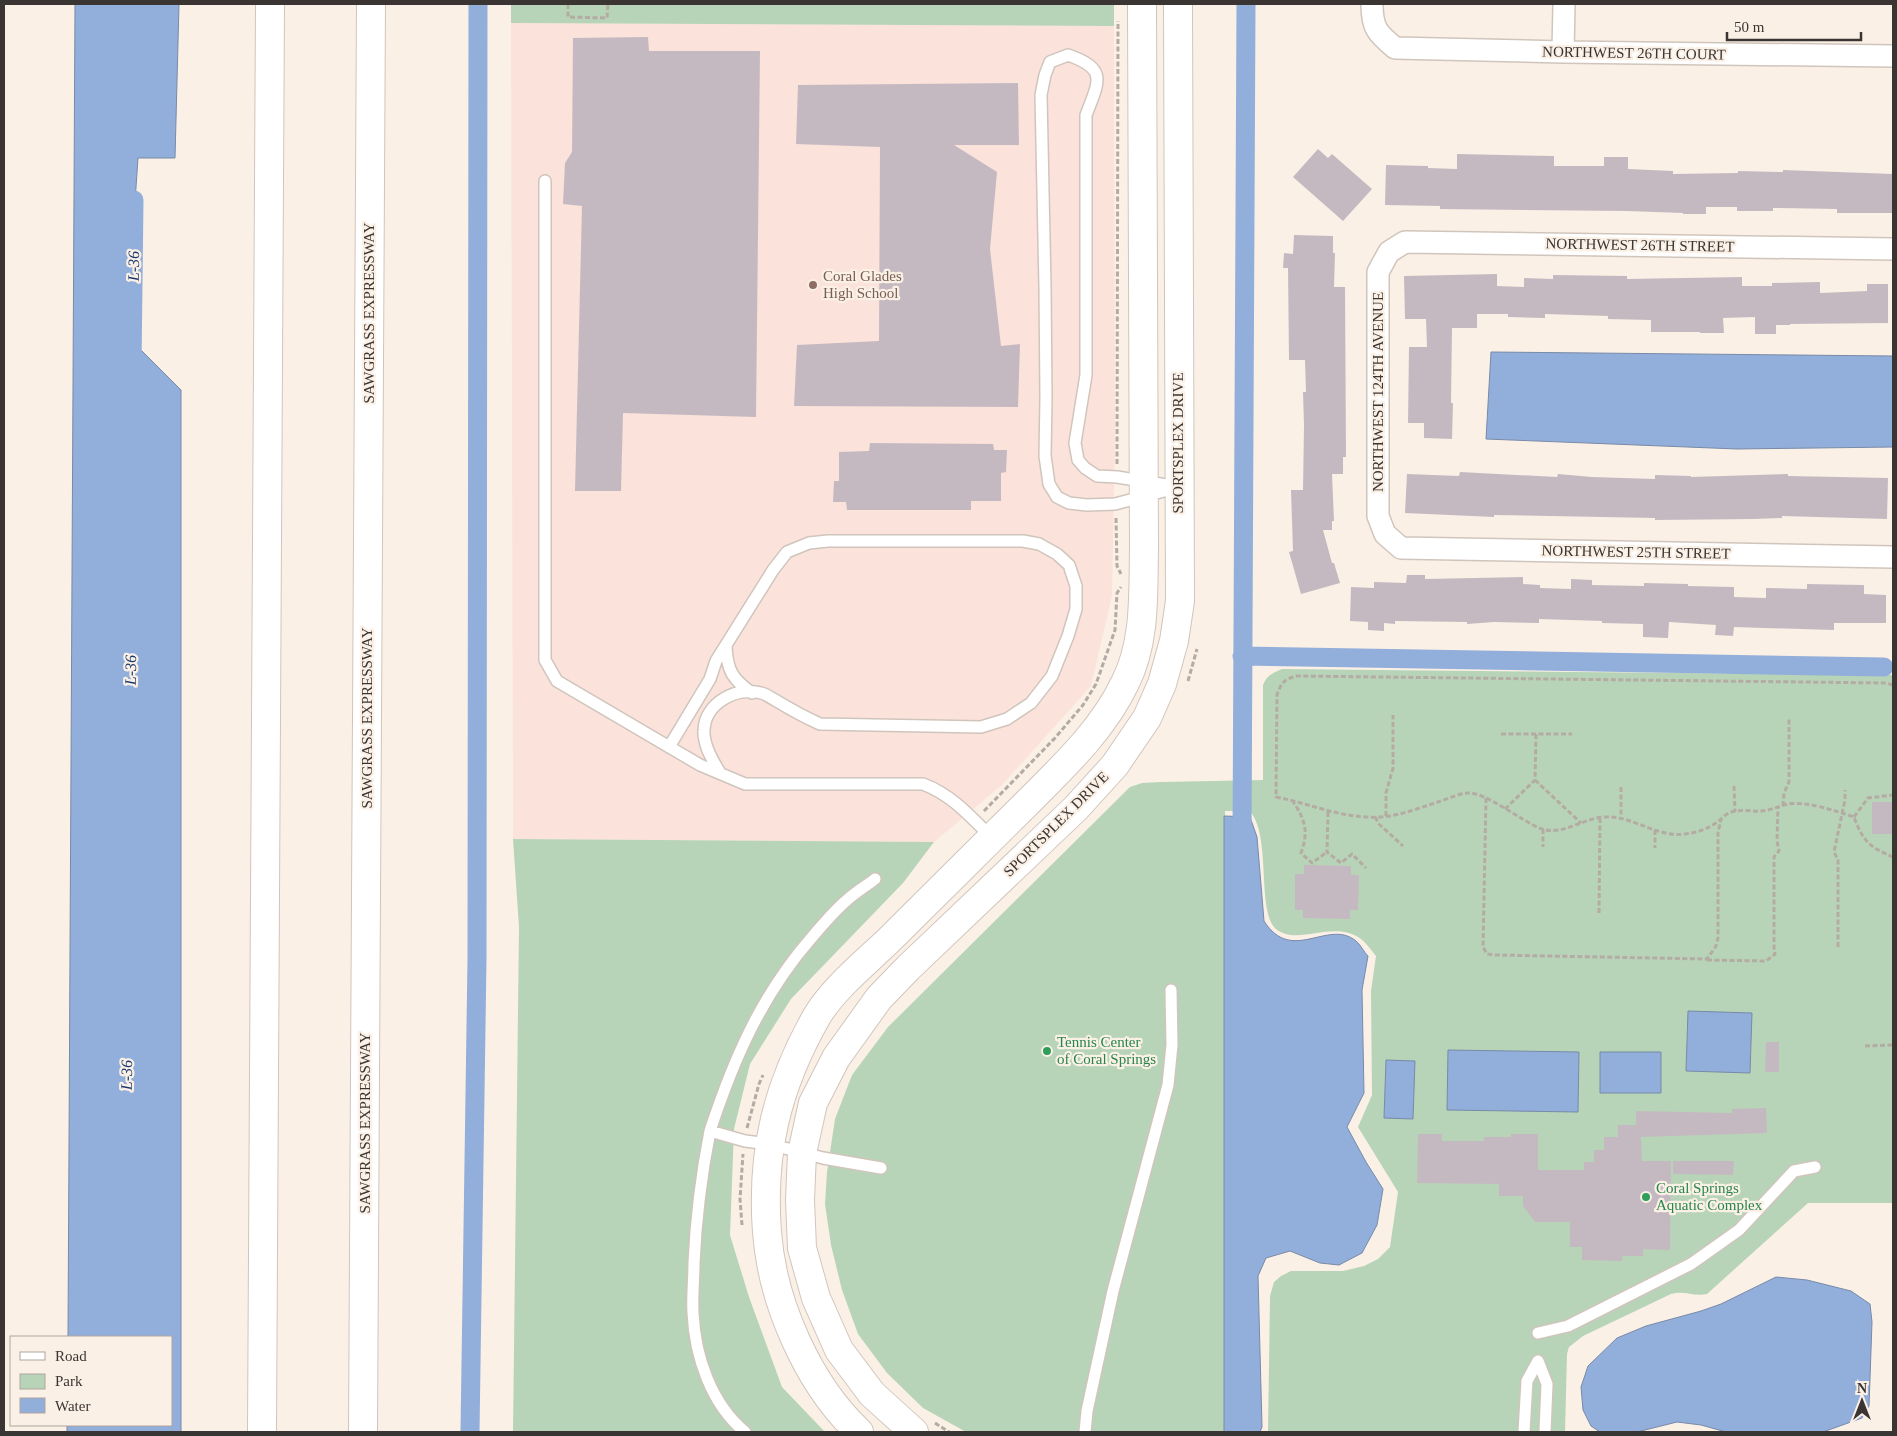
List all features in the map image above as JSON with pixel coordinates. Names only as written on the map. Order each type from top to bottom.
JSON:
[{"type":"main road","points":[[262,1432],[270,4]]},
{"type":"main road","name":"SAWGRASS EXPRESSWAY","points":[[363,1432],[371,4]]},
{"type":"main road","points":[[859,1432],[846,1420],[809,1367],[783,1310],[769,1257],[764,1200],[769,1144],[780,1097],[818,1014],[842,986],[1089,739],[1110,710],[1126,681],[1138,649],[1142,608],[1130,549],[1143,488],[1142,4]]},
{"type":"main road","name":"SPORTSPLEX DRIVE","points":[[921,1425],[872,1394],[839,1350],[816,1298],[802,1248],[800,1200],[802,1153],[813,1103],[836,1058],[879,998],[1076,808],[1115,765],[1147,718],[1162,684],[1174,641],[1180,601],[1178,487],[1178,4]]},
{"type":"street","name":"NORTHWEST 26TH COURT","points":[[1372,4],[1372,18],[1380,35],[1395,48],[1893,56]]},
{"type":"street","points":[[1563,52],[1564,4]]},
{"type":"street","name":"NORTHWEST 26TH STREET","points":[[1389,252],[1405,242],[1893,249]]},
{"type":"street","name":"NORTHWEST 124TH AVENUE","points":[[1385,534],[1378,516],[1378,272],[1389,252]]},
{"type":"street","name":"NORTHWEST 25TH STREET","points":[[1385,534],[1401,548],[1893,557]]},
{"type":"lane","points":[[1143,488],[1115,504],[1087,505],[1069,503],[1057,496],[1049,484],[1045,456],[1046,305],[1041,95],[1050,62],[1068,55],[1083,60],[1094,68],[1098,77],[1086,115],[1086,375],[1075,443],[1078,460],[1085,468],[1097,476],[1118,477],[1143,488],[1178,487]]},
{"type":"lane","points":[[545,181],[545,660],[557,681],[700,765],[745,784],[923,784],[938,789],[955,801],[992,838]]},
{"type":"lane","points":[[669,747],[710,679],[716,661],[773,570],[787,552],[809,543],[828,541],[1023,540],[1039,544],[1057,554],[1069,566],[1076,586],[1076,609],[1068,636],[1052,676],[1031,703],[1007,719],[980,726],[820,724],[803,717],[761,693],[740,692],[722,699],[709,712],[704,730],[709,754],[720,774]]},
{"type":"lane","points":[[726,646],[727,665],[738,683],[752,693]]},
{"type":"lane","points":[[745,1432],[724,1409],[704,1372],[698,1351],[692,1313],[697,1212],[710,1131],[727,1079],[767,996],[794,957],[826,921],[847,900],[875,879]]},
{"type":"lane","points":[[1085,1432],[1087,1412],[1113,1291],[1168,1085],[1172,1045],[1171,990]]},
{"type":"lane","points":[[710,1131],[744,1141],[769,1144],[823,1158],[881,1168]]},
{"type":"lane","points":[[1538,1333],[1568,1326],[1691,1264],[1739,1230],[1794,1171],[1815,1167]]},
{"type":"lane","points":[[1524,1432],[1527,1381],[1538,1361],[1547,1384],[1545,1432]]},
{"type":"path","points":[[568,4],[568,17],[607,18],[608,4]]},
{"type":"path","points":[[1188,683],[1197,647]]},
{"type":"path","points":[[1893,685],[1886,683],[1836,682],[1307,676],[1289,678],[1281,684],[1277,695],[1276,797],[1351,817],[1376,817],[1415,810],[1468,793],[1486,798],[1543,829],[1553,830],[1600,818],[1621,819],[1655,830],[1684,835],[1700,831],[1728,813],[1741,810],[1762,811],[1789,804],[1802,804],[1842,812],[1854,817],[1861,834],[1869,845],[1893,857]]},
{"type":"path","points":[[1386,816],[1386,793],[1393,768],[1393,715]]},
{"type":"path","points":[[1783,806],[1784,793],[1789,782],[1789,719]]},
{"type":"path","points":[[1501,734],[1572,734]]},
{"type":"path","points":[[1505,809],[1535,780],[1536,734]]},
{"type":"path","points":[[1535,780],[1581,823]]},
{"type":"path","points":[[1734,786],[1735,812]]},
{"type":"path","points":[[1621,788],[1621,819]]},
{"type":"path","points":[[1838,947],[1838,860],[1834,852],[1845,800],[1845,790]]},
{"type":"path","points":[[1854,817],[1868,798],[1893,795]]},
{"type":"path","points":[[1486,798],[1483,947],[1487,954],[1495,955],[1766,961],[1775,954],[1774,857],[1779,851],[1777,841],[1778,807]]},
{"type":"path","points":[[1291,800],[1301,814],[1306,830],[1305,844],[1301,853],[1312,863],[1327,852]]},
{"type":"path","points":[[1327,852],[1328,812]]},
{"type":"path","points":[[1376,817],[1379,824],[1402,846]]},
{"type":"path","points":[[1599,913],[1600,818]]},
{"type":"path","points":[[1707,960],[1716,946],[1718,938],[1718,832],[1721,819]]},
{"type":"path","points":[[1543,829],[1544,847]]},
{"type":"path","points":[[1655,830],[1655,848]]},
{"type":"path","points":[[1327,852],[1341,863],[1352,854],[1366,868]]},
{"type":"path","points":[[1865,1046],[1891,1045],[1893,1041]]},
{"type":"path","points":[[921,1425],[949,1432]]},
{"type":"shaded area","name":"Coral Glades High School","points":[[511,23],[1114,26],[1115,439],[1112,596],[1091,686],[1003,784],[934,842],[513,839]]},
{"type":"green space","points":[[511,4],[1114,4],[1114,26],[511,23]]},
{"type":"green space","name":"Tennis Center of Coral Springs","points":[[1282,669],[1893,675],[1893,1203],[1808,1203],[1707,1294],[1671,1294],[1583,1336],[1569,1347],[1567,1354],[1565,1432],[1268,1432],[1270,1296],[1274,1282],[1291,1271],[1343,1271],[1364,1266],[1378,1259],[1390,1247],[1398,1192],[1358,1127],[1372,1095],[1371,991],[1376,956],[1361,939],[1348,933],[1337,931],[1294,935],[1284,934],[1276,929],[1270,920],[1267,907],[1261,838],[1257,823],[1250,811],[1225,811],[1224,1432],[966,1432],[923,1408],[887,1373],[858,1334],[842,1290],[831,1245],[825,1204],[827,1172],[835,1119],[852,1075],[888,1027],[1130,787],[1142,783],[1161,782],[1263,780],[1263,685],[1268,677]]},
{"type":"green space","points":[[513,839],[934,842],[903,883],[791,999],[750,1064],[734,1129],[730,1235],[749,1297],[782,1387],[825,1432],[513,1432],[519,927]]},
{"type":"water","points":[[75,4],[179,4],[175,158],[138,158],[126,335],[181,390],[181,1432],[67,1432],[67,1426],[172,1426],[172,1336],[68,1336]]},
{"type":"water","points":[[1491,352],[1893,356],[1893,447],[1737,449],[1486,439]]},
{"type":"water","points":[[1224,816],[1250,817],[1257,837],[1264,921],[1275,934],[1286,939],[1298,941],[1334,934],[1345,935],[1356,941],[1368,956],[1362,990],[1364,1093],[1347,1127],[1383,1189],[1377,1225],[1362,1253],[1339,1265],[1320,1263],[1290,1251],[1266,1258],[1258,1276],[1262,1427],[1260,1432],[1224,1432]]},
{"type":"water","points":[[1688,1011],[1752,1013],[1750,1073],[1686,1071]]},
{"type":"water","points":[[1448,1050],[1579,1052],[1578,1112],[1447,1110]]},
{"type":"water","points":[[1600,1052],[1661,1052],[1661,1093],[1600,1093]]},
{"type":"water","points":[[1386,1060],[1415,1061],[1413,1119],[1384,1118]]},
{"type":"water","points":[[1776,1277],[1807,1280],[1851,1291],[1870,1304],[1872,1322],[1869,1406],[1862,1418],[1823,1432],[1726,1432],[1701,1425],[1677,1422],[1637,1432],[1600,1432],[1591,1426],[1583,1410],[1581,1387],[1588,1366],[1617,1338],[1646,1326],[1721,1304]]},
{"type":"building","points":[[648,37],[649,51],[760,51],[756,417],[623,413],[621,491],[575,491],[582,206],[563,204],[565,163],[572,152],[573,38]]},
{"type":"building","points":[[1018,83],[1019,145],[954,145],[997,172],[990,249],[1001,346],[1020,344],[1018,407],[794,406],[797,345],[879,341],[880,147],[796,144],[798,85]]},
{"type":"building","points":[[1318,149],[1328,158],[1332,154],[1372,189],[1343,221],[1293,177]]},
{"type":"building","points":[[1457,154],[1554,156],[1554,166],[1604,166],[1604,157],[1628,157],[1628,169],[1673,171],[1673,174],[1738,173],[1738,171],[1783,172],[1783,170],[1893,174],[1893,213],[1837,213],[1837,209],[1773,208],[1773,211],[1737,211],[1737,207],[1706,207],[1706,214],[1683,214],[1627,211],[1440,209],[1440,206],[1385,205],[1386,165],[1457,169]]},
{"type":"building","points":[[1294,235],[1333,236],[1333,253],[1335,253],[1334,287],[1345,287],[1346,457],[1343,457],[1343,474],[1332,474],[1334,521],[1332,521],[1332,530],[1323,530],[1332,563],[1334,563],[1340,583],[1301,594],[1289,552],[1293,551],[1291,490],[1303,490],[1303,392],[1306,392],[1305,360],[1289,360],[1288,268],[1283,268],[1284,253],[1293,254]]},
{"type":"building","points":[[1497,274],[1497,286],[1524,287],[1524,278],[1553,279],[1553,275],[1627,276],[1627,279],[1742,277],[1742,286],[1772,286],[1772,283],[1820,282],[1820,293],[1867,291],[1867,284],[1888,284],[1888,323],[1776,325],[1776,334],[1755,334],[1755,317],[1723,318],[1724,333],[1651,332],[1651,320],[1608,319],[1608,316],[1545,314],[1545,318],[1508,317],[1508,314],[1477,314],[1477,328],[1452,328],[1452,439],[1424,438],[1424,423],[1408,423],[1409,347],[1427,347],[1426,319],[1405,319],[1404,276]]},
{"type":"building","points":[[870,443],[993,444],[994,450],[1007,450],[1006,472],[1001,473],[1001,501],[971,501],[971,510],[847,510],[846,502],[833,502],[834,481],[839,481],[839,452],[869,451]]},
{"type":"building","points":[[1460,472],[1557,477],[1558,474],[1655,479],[1655,475],[1691,477],[1788,474],[1788,476],[1888,478],[1887,519],[1782,516],[1782,518],[1754,519],[1655,520],[1655,518],[1494,515],[1494,517],[1405,513],[1407,474],[1459,476]]},
{"type":"building","points":[[1407,575],[1425,575],[1425,579],[1523,577],[1523,584],[1540,585],[1540,588],[1571,589],[1571,579],[1592,580],[1592,585],[1644,586],[1644,583],[1688,584],[1688,586],[1734,587],[1734,597],[1766,598],[1766,588],[1807,589],[1807,584],[1864,585],[1864,594],[1886,595],[1886,623],[1834,623],[1834,630],[1734,627],[1733,636],[1715,635],[1716,625],[1669,622],[1668,638],[1643,637],[1643,624],[1602,623],[1602,621],[1539,619],[1539,623],[1494,622],[1467,624],[1467,622],[1395,621],[1395,624],[1384,623],[1384,631],[1368,630],[1368,622],[1350,621],[1351,587],[1374,588],[1374,582],[1406,583]]},
{"type":"building","points":[[1872,802],[1893,802],[1893,834],[1872,834]]},
{"type":"building","points":[[1304,865],[1351,866],[1351,875],[1359,875],[1358,910],[1350,910],[1350,919],[1303,918],[1303,910],[1295,910],[1295,874],[1304,874]]},
{"type":"building","points":[[1766,1042],[1779,1042],[1779,1072],[1765,1072]]},
{"type":"building","points":[[1766,1108],[1767,1133],[1641,1137],[1642,1161],[1671,1161],[1670,1250],[1643,1249],[1643,1256],[1622,1256],[1622,1261],[1582,1260],[1582,1247],[1570,1247],[1570,1222],[1535,1222],[1523,1206],[1523,1196],[1499,1196],[1499,1184],[1417,1183],[1418,1134],[1442,1134],[1442,1141],[1484,1141],[1484,1137],[1538,1134],[1538,1170],[1584,1170],[1584,1162],[1594,1162],[1594,1150],[1604,1150],[1604,1137],[1618,1137],[1618,1125],[1636,1125],[1636,1111],[1732,1113],[1732,1109]]},
{"type":"building","points":[[1673,1161],[1734,1161],[1733,1175],[1673,1174]]},
{"type":"waterway","points":[[470,1432],[477,959],[478,4]]},
{"type":"waterway","points":[[1242,842],[1246,4]]},
{"type":"waterway","name":"L-36","points":[[132,367],[134,200]]},
{"type":"waterway","points":[[1242,656],[1884,667]]},
{"type":"place","name":"Coral Glades High School","points":[[813,285]]},
{"type":"place","name":"Tennis Center of Coral Springs","points":[[1047,1051]]},
{"type":"place","name":"Coral Springs Aquatic Complex","points":[[1646,1197]]}]
